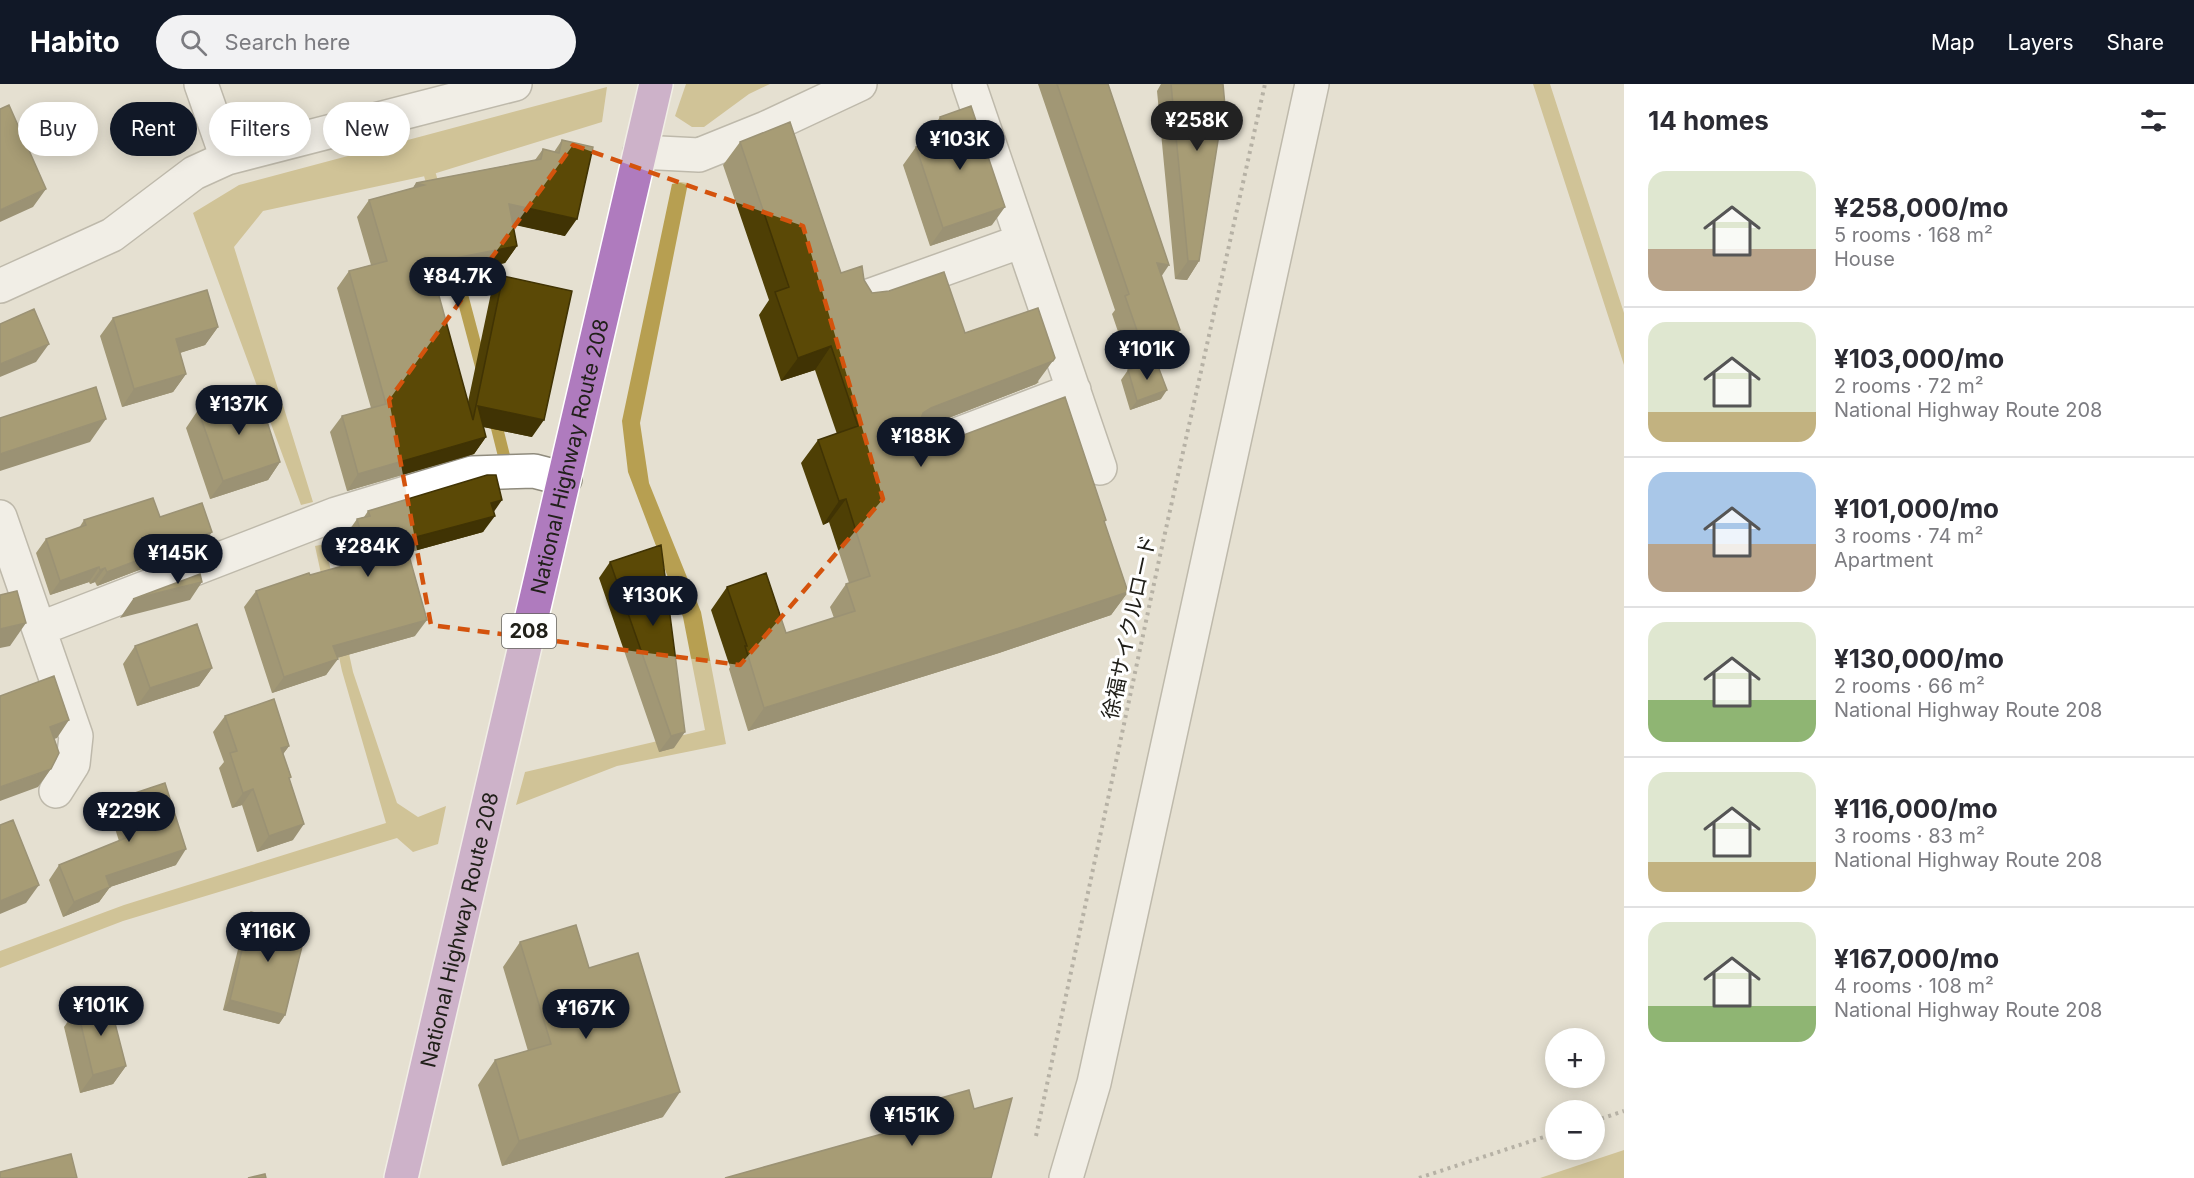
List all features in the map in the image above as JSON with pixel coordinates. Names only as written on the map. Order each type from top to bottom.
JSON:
[{"type":"highway","name":"National Highway Route 208","points":[[401,1178],[656,84]]},
{"type":"street","points":[[201,84],[227,158]]},
{"type":"street","points":[[0,286],[112,235],[194,172],[227,158],[515,84]]},
{"type":"street","points":[[640,152],[699,155],[766,128],[860,84]]},
{"type":"street","points":[[969,84],[1100,468]]},
{"type":"street","points":[[1066,1178],[1094,1083],[1312,84]]},
{"type":"street","points":[[866,297],[1022,241]]},
{"type":"street","points":[[922,447],[1074,390]]},
{"type":"street","points":[[39,629],[336,514],[472,473],[534,471],[565,478]]},
{"type":"street","points":[[0,517],[76,736],[73,764],[56,791]]},
{"type":"path","name":"徐福サイクルロード","points":[[1035,1143],[1161,551],[1265,84]]},
{"type":"path","points":[[1605,1117],[1624,1111]]},
{"type":"path","points":[[1419,1178],[1545,1137]]},
{"type":"highlighted area","points":[[573,145],[803,226],[883,499],[740,665],[431,625],[389,400]]},
{"type":"shaded area","points":[[686,84],[770,84],[749,94],[704,127],[692,127],[675,116]]},
{"type":"shaded area","points":[[1533,84],[1550,84],[1624,313],[1624,365]]},
{"type":"shaded area","points":[[607,87],[602,122],[430,175],[263,211],[234,247],[313,502],[301,505],[193,213],[239,185],[348,156],[410,156],[410,139]]},
{"type":"shaded area","points":[[688,183],[640,423],[649,483],[701,612],[726,744],[617,766],[516,805],[525,772],[705,730],[683,617],[628,472],[622,421],[672,184]]},
{"type":"shaded area","points":[[325,544],[353,672],[397,803],[418,817],[446,806],[438,844],[413,852],[397,838],[123,921],[0,968],[0,951],[124,905],[386,823],[342,671],[315,546]]},
{"type":"shaded area","points":[[1624,1150],[1624,1178],[1540,1178],[1594,1160],[1605,1160],[1605,1156]]},
{"type":"building","points":[[1057,84],[1108,84],[1169,265],[1157,263],[1180,330],[1141,342],[1125,296],[1129,294]]},
{"type":"building","points":[[1171,84],[1223,84],[1227,128],[1220,128],[1199,261],[1188,261]]},
{"type":"building","points":[[9,105],[18,125],[18,156],[31,156],[46,189],[0,210],[0,109]]},
{"type":"building","points":[[971,106],[1005,207],[943,228],[916,147],[947,137],[940,117]]},
{"type":"building","points":[[790,122],[841,273],[862,266],[864,280],[872,293],[889,291],[944,272],[965,333],[1038,308],[1055,358],[1053,361],[931,408],[923,413],[920,422],[921,431],[927,440],[936,443],[945,442],[1065,397],[1128,592],[764,708],[745,646],[747,646],[727,587],[766,573],[786,633],[855,611],[846,584],[870,576],[846,499],[839,501],[818,440],[858,426],[831,346],[798,358],[775,292],[789,287],[740,142]]},
{"type":"building","points":[[562,140],[593,147],[577,219],[509,204],[517,246],[430,263],[473,420],[503,276],[572,291],[544,420],[478,406],[486,437],[358,474],[342,416],[386,404],[349,271],[387,261],[369,200],[424,185],[416,183],[541,159],[543,149],[559,153]]},
{"type":"building","points":[[207,290],[218,327],[176,339],[186,374],[134,389],[113,318]]},
{"type":"building","points":[[34,309],[49,344],[0,364],[0,324]]},
{"type":"building","points":[[1156,361],[1167,390],[1137,401],[1128,370]]},
{"type":"building","points":[[96,387],[106,419],[0,454],[0,418]]},
{"type":"building","points":[[257,390],[280,462],[223,481],[198,410]]},
{"type":"building","points":[[487,475],[496,475],[502,500],[491,503],[495,516],[412,538],[415,549],[408,552],[427,620],[333,646],[338,659],[284,677],[256,591],[309,573],[310,575],[368,559],[357,519],[370,516],[368,511]]},
{"type":"building","points":[[153,498],[160,517],[202,503],[212,532],[107,572],[105,568],[100,570],[99,567],[60,581],[46,539],[86,525],[84,520]]},
{"type":"building","points":[[661,545],[685,732],[671,736],[610,562]]},
{"type":"building","points":[[200,574],[202,582],[133,599]]},
{"type":"building","points":[[17,591],[26,623],[0,629],[0,595]]},
{"type":"building","points":[[197,624],[212,668],[150,688],[135,646]]},
{"type":"building","points":[[54,676],[69,720],[50,727],[59,753],[51,769],[0,787],[0,696]]},
{"type":"building","points":[[274,699],[289,746],[281,748],[304,824],[269,836],[253,789],[243,793],[230,753],[237,751],[225,716]]},
{"type":"building","points":[[165,783],[186,849],[106,876],[110,887],[74,902],[59,865],[133,835],[120,798]]},
{"type":"building","points":[[13,820],[39,885],[0,901],[0,825]]},
{"type":"building","points":[[251,912],[307,926],[285,1015],[230,1000]]},
{"type":"building","points":[[576,925],[589,968],[638,953],[680,1092],[519,1141],[495,1060],[551,1044],[520,942]]},
{"type":"building","points":[[109,1000],[126,1066],[93,1075],[77,1008]]},
{"type":"building","points":[[969,1090],[974,1109],[1012,1098],[991,1178],[725,1178],[921,1123],[916,1105]]},
{"type":"building","points":[[71,1154],[77,1178],[0,1178],[0,1172]]},
{"type":"building","points":[[265,1174],[266,1178],[248,1178]]},
{"type":"waterway","points":[[430,175],[436,196]]},
{"type":"waterway","points":[[452,257],[482,370]]},
{"type":"waterway","points":[[494,416],[504,456]]}]
